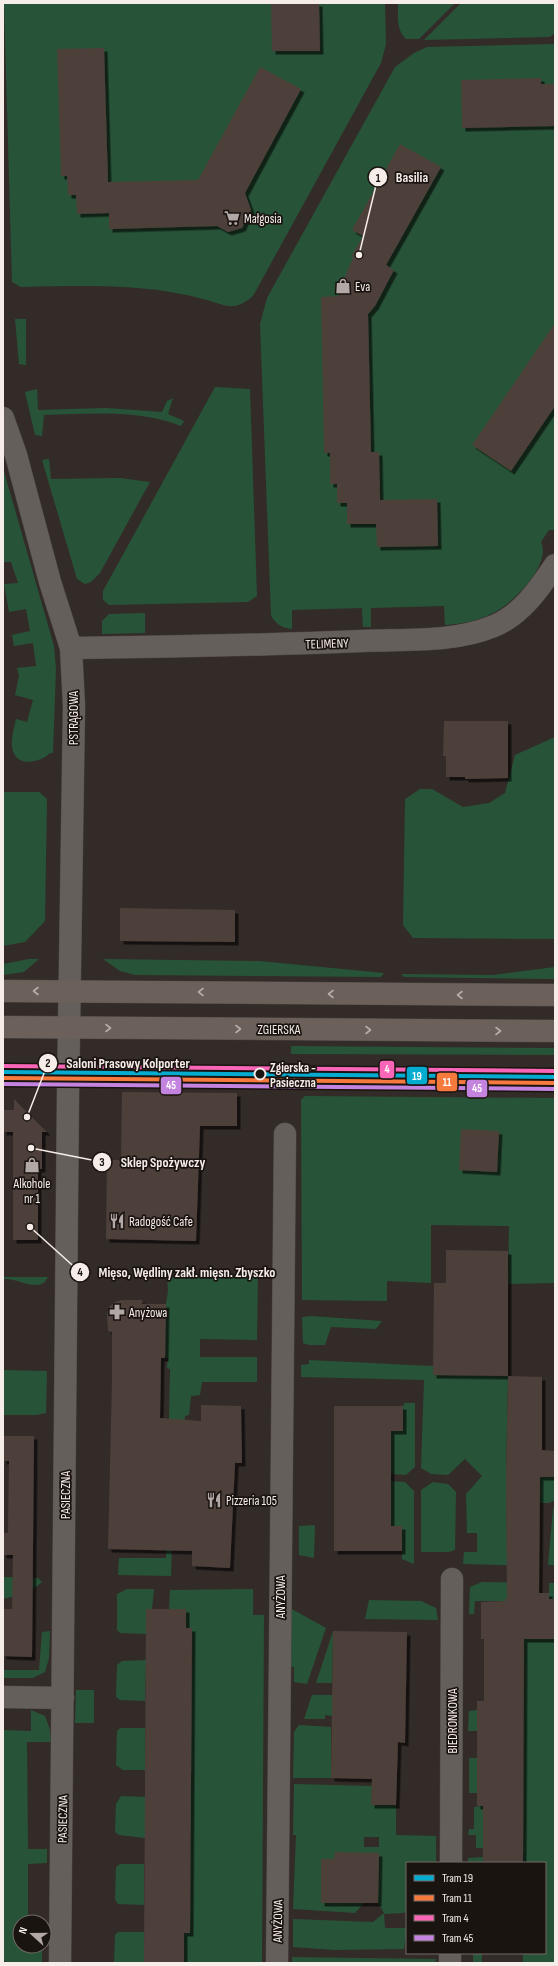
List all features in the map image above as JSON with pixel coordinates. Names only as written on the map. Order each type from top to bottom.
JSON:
[{"type":"main road","points":[[3,991],[555,995]]},
{"type":"main road","name":"ZGIERSKA","points":[[3,1027],[555,1031]]},
{"type":"street","name":"PSTRĄGOWA","points":[[3,418],[16,456],[50,582],[72,648],[74,706],[69,1028]]},
{"type":"street","name":"TELIMENY","points":[[72,648],[297,644],[443,638],[467,635],[495,626],[518,611],[538,590],[555,565]]},
{"type":"street","name":"PASIECZNA","points":[[60,1963],[69,1028]]},
{"type":"street","name":"ANYŻOWA","points":[[277,1963],[285,1134]]},
{"type":"street","name":"BIEDRONKOWA","points":[[451,1862],[452,1579]]},
{"type":"street","points":[[3,1697],[63,1698]]},
{"type":"green space","points":[[4,3],[385,3],[386,44],[381,63],[253,296],[240,304],[229,306],[158,290],[113,287],[21,287],[12,282]]},
{"type":"green space","points":[[398,3],[455,3],[419,39],[406,39],[399,27]]},
{"type":"green space","points":[[461,3],[555,3],[555,33],[550,37],[424,40]]},
{"type":"green space","points":[[555,44],[555,530],[549,530],[541,542],[543,551],[541,562],[528,583],[510,601],[493,613],[470,622],[445,625],[444,606],[371,608],[371,627],[363,627],[362,608],[292,610],[292,629],[282,627],[271,615],[260,324],[267,298],[395,67],[414,53],[427,47]]},
{"type":"green space","points":[[15,319],[26,319],[26,365],[19,364]]},
{"type":"green space","points":[[215,387],[250,389],[257,596],[248,602],[109,605],[103,600],[103,591]]},
{"type":"green space","points":[[37,389],[38,410],[106,408],[162,412],[167,401],[173,398],[168,414],[184,421],[181,426],[148,417],[131,415],[44,415],[42,436],[35,435],[25,392]]},
{"type":"green space","points":[[49,459],[51,479],[120,478],[150,482],[100,573],[91,582],[85,584],[77,579],[42,460]]},
{"type":"green space","points":[[3,468],[54,646],[56,669],[53,753],[50,753],[36,761],[30,762],[20,760],[16,756],[12,747],[16,719],[27,722],[33,700],[15,695],[19,676],[17,668],[36,666],[33,643],[14,646],[12,635],[30,631],[26,609],[9,612],[4,584],[18,583],[11,562],[3,562]]},
{"type":"green space","points":[[145,613],[145,633],[102,634],[102,621],[109,614]]},
{"type":"green space","points":[[555,737],[555,939],[413,938],[403,925],[405,799],[420,789],[432,789],[463,807],[489,803],[505,793],[515,755]]},
{"type":"green space","points":[[3,792],[39,792],[47,799],[45,921],[25,942],[3,946]]},
{"type":"green space","points":[[29,959],[39,959],[24,972],[3,975],[3,964]]},
{"type":"green space","points":[[103,959],[259,961],[384,973],[381,977],[135,975],[120,971]]},
{"type":"green space","points":[[555,967],[555,979],[404,977],[401,974],[493,975]]},
{"type":"green space","points":[[291,1046],[555,1048],[555,1055],[291,1054]]},
{"type":"green space","points":[[305,1096],[555,1098],[555,1283],[508,1284],[509,1226],[431,1225],[431,1283],[387,1281],[387,1301],[302,1300],[301,1100]]},
{"type":"green space","points":[[258,1276],[257,1340],[200,1339],[200,1357],[257,1357],[257,1382],[202,1382],[200,1395],[191,1396],[189,1415],[185,1416],[183,1440],[174,1465],[171,1576],[118,1575],[119,1558],[166,1558],[170,1369],[167,1368],[168,1358],[165,1358],[166,1304],[168,1291],[167,1277]]},
{"type":"green space","points":[[3,1277],[48,1277],[44,1283],[34,1285],[3,1279]]},
{"type":"green space","points":[[311,1316],[382,1321],[376,1329],[331,1327],[325,1345],[309,1345],[303,1343],[302,1317]]},
{"type":"green space","points":[[309,1360],[433,1366],[433,1375],[508,1376],[506,1469],[507,1559],[539,1560],[540,1566],[463,1564],[464,1552],[477,1552],[477,1533],[467,1533],[466,1494],[482,1476],[465,1459],[448,1475],[431,1474],[421,1468],[424,1380],[301,1377],[301,1365],[309,1364]]},
{"type":"green space","points":[[3,1370],[47,1371],[46,1413],[36,1415],[3,1415]]},
{"type":"green space","points":[[405,1403],[415,1403],[415,1467],[406,1475],[391,1474],[391,1431],[403,1431],[403,1406]]},
{"type":"green space","points":[[540,1477],[555,1477],[555,1500],[549,1503],[540,1503]]},
{"type":"green space","points":[[391,1481],[405,1482],[414,1491],[414,1564],[402,1559],[402,1526],[391,1526]]},
{"type":"green space","points":[[433,1482],[448,1484],[456,1492],[455,1550],[449,1552],[421,1552],[421,1490]]},
{"type":"green space","points":[[555,1507],[555,1565],[548,1565],[553,1509]]},
{"type":"green space","points":[[315,1525],[314,1558],[299,1555],[299,1526]]},
{"type":"green space","points":[[3,1577],[38,1578],[42,1582],[29,1591],[3,1599]]},
{"type":"green space","points":[[482,1582],[539,1583],[540,1599],[475,1601],[474,1614],[469,1614],[470,1587]]},
{"type":"green space","points":[[549,1583],[555,1583],[555,1599],[549,1599]]},
{"type":"green space","points":[[127,1589],[154,1589],[152,1609],[146,1609],[146,1634],[120,1633],[117,1630],[117,1594]]},
{"type":"green space","points":[[253,1589],[253,1615],[264,1615],[262,1963],[184,1963],[184,1933],[190,1932],[191,1830],[185,1830],[191,1726],[192,1628],[186,1628],[186,1609],[169,1609],[170,1590]]},
{"type":"green space","points":[[369,1600],[421,1601],[436,1608],[438,1620],[365,1619]]},
{"type":"green space","points":[[290,1608],[326,1628],[307,1684],[294,1682],[294,1667],[287,1666]]},
{"type":"green space","points":[[50,1631],[49,1658],[45,1672],[33,1678],[3,1678],[3,1670],[39,1670],[42,1632]]},
{"type":"green space","points":[[333,1631],[332,1683],[316,1683]]},
{"type":"green space","points":[[519,1639],[555,1639],[555,1963],[523,1963],[523,1954],[546,1954],[546,1862],[523,1862],[524,1673]]},
{"type":"green space","points":[[146,1660],[145,1701],[120,1700],[116,1697],[117,1665],[122,1661]]},
{"type":"green space","points":[[76,1690],[94,1690],[94,1723],[75,1723]]},
{"type":"green space","points":[[312,1695],[332,1695],[332,1716],[325,1715],[325,1719],[304,1719]]},
{"type":"green space","points":[[31,1710],[45,1716],[50,1730],[51,1742],[27,1742],[28,1849],[47,1849],[47,1863],[28,1864],[28,1914],[12,1914],[12,1954],[42,1954],[42,1963],[8,1963],[3,1960],[3,1730],[31,1731]]},
{"type":"green space","points":[[477,1710],[477,1731],[468,1731],[469,1711]]},
{"type":"green space","points":[[299,1725],[331,1727],[331,1778],[293,1778],[294,1732]]},
{"type":"green space","points":[[120,1728],[145,1728],[145,1770],[123,1770],[116,1765],[117,1731]]},
{"type":"green space","points":[[469,1758],[483,1758],[483,1797],[477,1797],[477,1793],[469,1793]]},
{"type":"green space","points":[[294,1784],[372,1786],[371,1805],[396,1805],[396,1835],[436,1836],[436,1862],[406,1862],[406,1911],[404,1913],[384,1914],[385,1928],[406,1928],[404,1949],[335,1950],[293,1947],[293,1919],[373,1922],[384,1913],[378,1903],[378,1880],[365,1880],[346,1853],[335,1852],[335,1859],[321,1859],[321,1902],[364,1903],[355,1913],[293,1909],[296,1835],[293,1835]],"holes":[[[364,1837],[379,1837],[379,1847],[364,1847]]]},
{"type":"green space","points":[[121,1796],[145,1797],[145,1838],[119,1835],[115,1832],[116,1804]]},
{"type":"green space","points":[[483,1806],[483,1848],[476,1848],[476,1835],[468,1835],[469,1829],[474,1829],[474,1807]]},
{"type":"green space","points":[[483,1857],[483,1862],[468,1862],[468,1858]]},
{"type":"green space","points":[[120,1864],[144,1864],[144,1905],[118,1904],[115,1899],[116,1867]]},
{"type":"green space","points":[[118,1932],[144,1932],[144,1963],[114,1963],[115,1935]]},
{"type":"green space","points":[[473,1954],[482,1954],[482,1963],[473,1963]]},
{"type":"green space","points":[[292,1957],[436,1959],[435,1963],[292,1963]]},
{"type":"building","points":[[271,3],[319,3],[320,51],[272,51]]},
{"type":"building","points":[[104,48],[108,182],[198,180],[260,67],[301,89],[245,193],[251,210],[242,228],[228,232],[217,226],[109,229],[109,213],[77,214],[76,195],[68,195],[67,176],[61,176],[57,49]]},
{"type":"building","points":[[541,78],[541,84],[555,84],[555,126],[462,128],[461,80]]},
{"type":"building","points":[[400,144],[441,167],[386,265],[394,270],[375,306],[368,314],[371,452],[379,452],[380,500],[437,499],[438,546],[377,547],[376,524],[347,524],[347,503],[337,503],[337,484],[330,484],[330,453],[324,453],[321,297],[339,296],[339,281],[343,281],[353,258],[352,255],[363,236],[352,230]]},
{"type":"building","points":[[555,323],[555,406],[511,471],[472,445]]},
{"type":"building","points":[[444,721],[508,721],[508,778],[465,779],[465,777],[446,777],[446,756],[443,756]]},
{"type":"building","points":[[120,908],[235,910],[235,942],[120,941]]},
{"type":"building","points":[[122,1092],[237,1093],[237,1126],[200,1126],[196,1241],[106,1239],[107,1160],[121,1160]]},
{"type":"building","points":[[14,1099],[47,1132],[42,1132],[42,1169],[38,1169],[38,1240],[13,1240],[13,1132],[3,1132],[3,1110],[14,1110]]},
{"type":"building","points":[[461,1129],[499,1131],[497,1172],[459,1170]]},
{"type":"building","points":[[446,1250],[508,1251],[508,1376],[433,1375],[434,1283],[446,1283]]},
{"type":"building","points":[[121,1300],[142,1300],[142,1304],[166,1304],[165,1358],[161,1358],[160,1418],[201,1421],[201,1405],[241,1406],[242,1463],[235,1463],[230,1568],[192,1566],[192,1551],[108,1549],[112,1332],[108,1331],[107,1314],[109,1307],[115,1302]]},
{"type":"building","points":[[508,1376],[542,1377],[542,1450],[555,1451],[555,1477],[540,1477],[539,1593],[549,1593],[549,1599],[555,1599],[555,1639],[524,1639],[523,1862],[483,1862],[483,1806],[477,1806],[477,1701],[484,1701],[484,1639],[481,1639],[481,1602],[505,1601],[505,1599],[507,1599],[506,1476]]},
{"type":"building","points":[[334,1406],[403,1406],[403,1431],[391,1431],[391,1526],[402,1526],[402,1551],[334,1551]]},
{"type":"building","points":[[3,1436],[34,1436],[32,1657],[3,1656],[3,1609],[12,1609],[13,1555],[3,1555],[3,1533],[8,1533],[9,1461],[3,1461]]},
{"type":"building","points":[[146,1609],[186,1609],[186,1628],[192,1628],[190,1933],[184,1933],[184,1963],[144,1963]]},
{"type":"building","points":[[333,1631],[407,1632],[405,1743],[398,1742],[396,1805],[371,1805],[372,1779],[331,1778]]},
{"type":"building","points":[[335,1852],[379,1853],[378,1903],[321,1903],[321,1859],[334,1859]]},
{"type":"tram line","name":"4","points":[[3,1066],[555,1071]]},
{"type":"tram line","name":"19","points":[[3,1072],[555,1077]]},
{"type":"tram line","name":"11","points":[[3,1078],[555,1083]]},
{"type":"tram line","name":"45","points":[[3,1084],[555,1089]]},
{"type":"place","name":"Małgosia","points":[[232,218]]},
{"type":"place","name":"Basilia","points":[[359,255]]},
{"type":"place","name":"Eva","points":[[343,286]]},
{"type":"place","name":"Zgierska - Pasieczna","points":[[260,1074]]},
{"type":"place","name":"Saloni Prasowy Kolporter","points":[[27,1117]]},
{"type":"place","name":"Sklep Spożywczy","points":[[31,1148]]},
{"type":"place","name":"Alkohole nr 1","points":[[32,1165]]},
{"type":"place","name":"Radogość Cafe","points":[[117,1221]]},
{"type":"place","name":"Mięso, Wędliny zakł. mięsn. Zbyszko","points":[[30,1227]]},
{"type":"place","name":"Anyżowa","points":[[117,1312]]},
{"type":"place","name":"Pizzeria 105","points":[[214,1500]]}]
